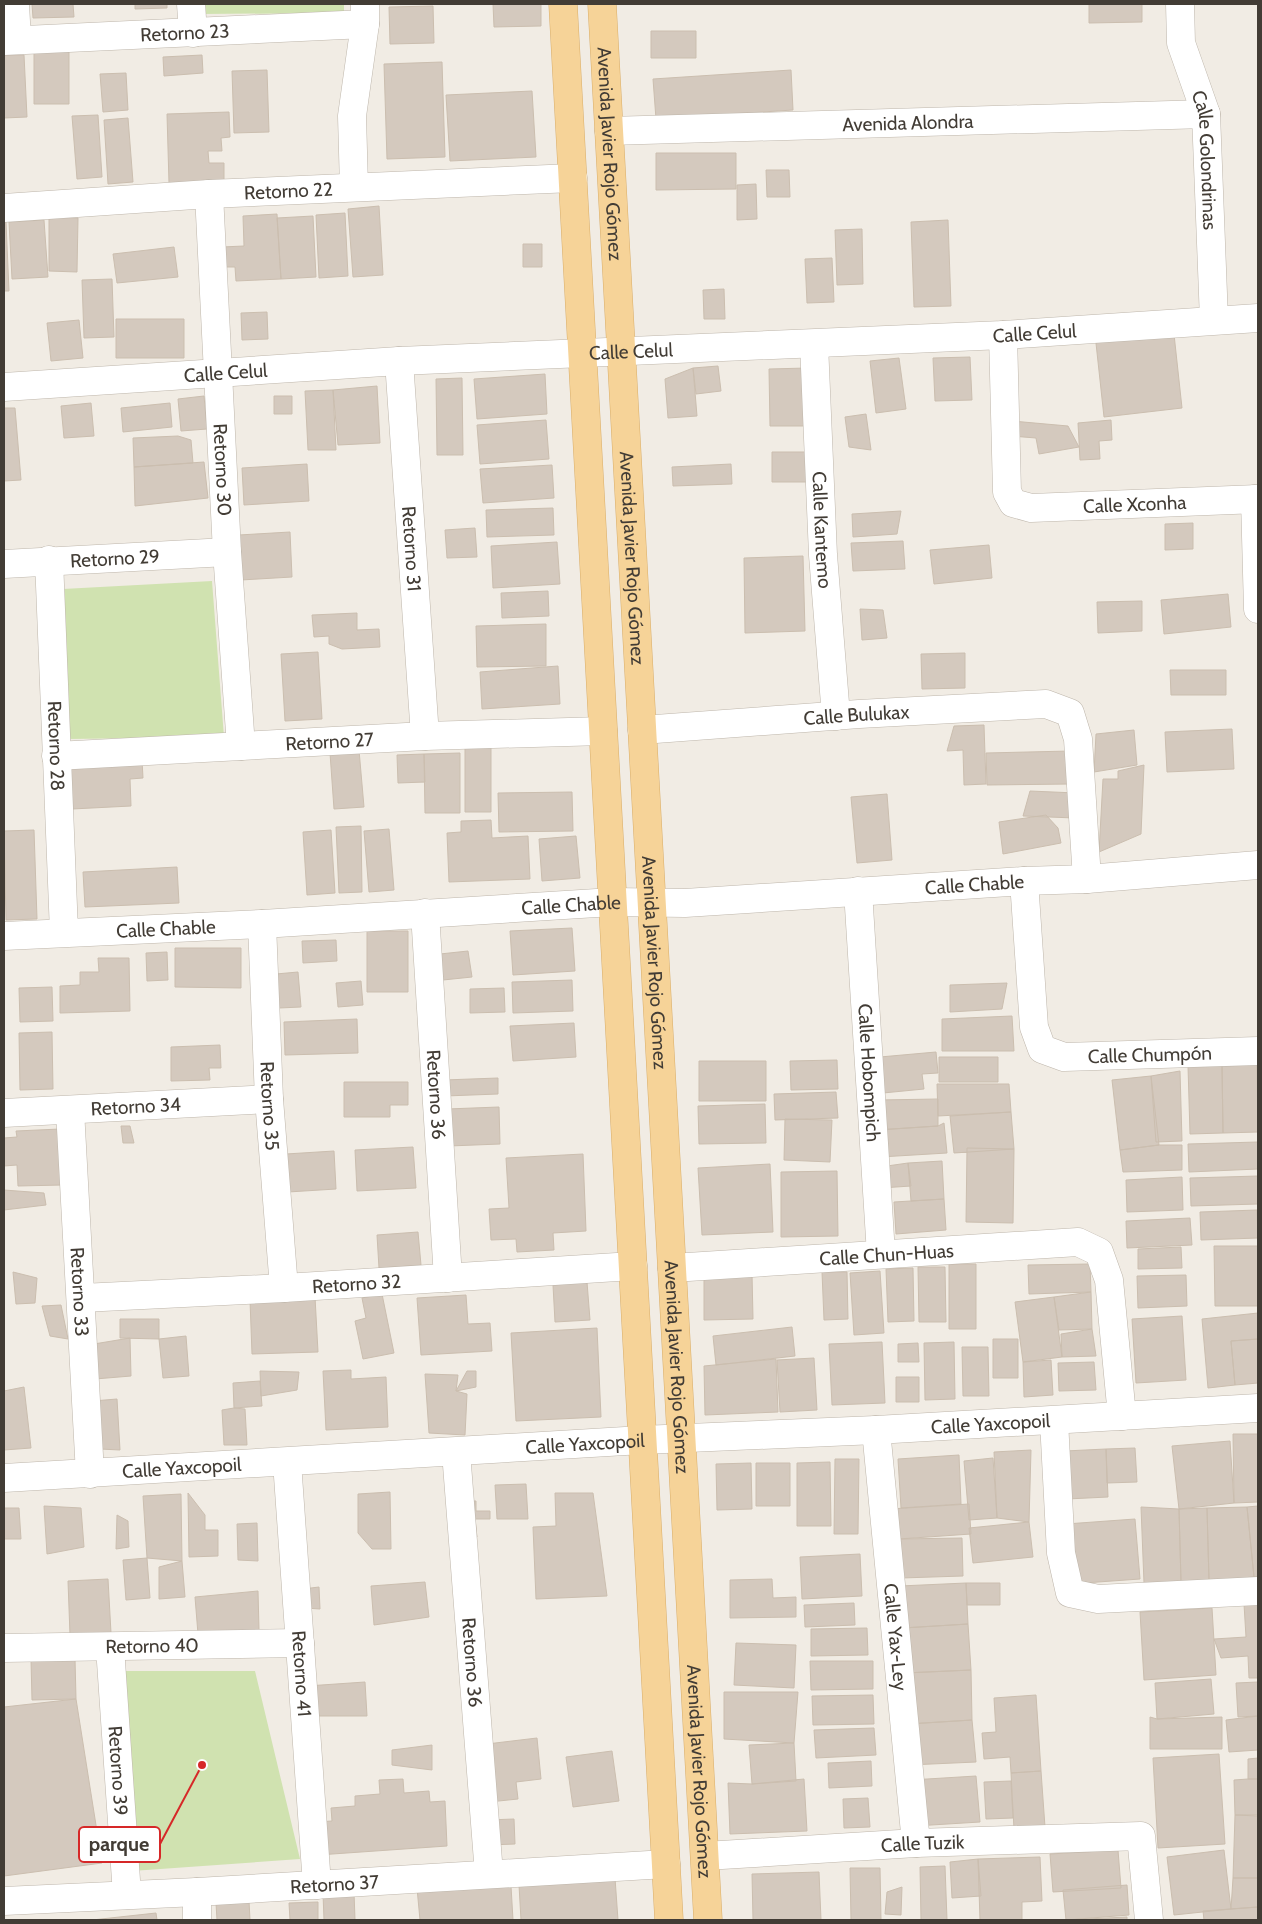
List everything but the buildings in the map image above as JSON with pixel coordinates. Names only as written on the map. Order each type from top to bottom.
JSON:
[{"type":"main road","name":"Avenida Javier Rojo Gómez","points":[[563,4],[669,1920]]},
{"type":"main road","name":"Avenida Javier Rojo Gómez","points":[[602,4],[708,1920]]},
{"type":"street","points":[[11,40],[15,4]]},
{"type":"street","points":[[191,4],[193,33]]},
{"type":"street","name":"Calle Golondrinas","points":[[1180,4],[1181,44],[1206,114],[1214,320]]},
{"type":"street","points":[[354,188],[352,116],[365,14]]},
{"type":"street","name":"Retorno 23","points":[[11,40],[193,33],[365,14]]},
{"type":"street","name":"Avenida Alondra","points":[[609,131],[1206,114]]},
{"type":"street","name":"Retorno 22","points":[[4,208],[209,194],[573,178]]},
{"type":"street","name":"Retorno 30","points":[[209,194],[227,552],[241,746]]},
{"type":"street","name":"Calle Celul","points":[[4,387],[399,361],[1003,335],[1258,318]]},
{"type":"street","name":"Calle Xconha","points":[[1003,335],[1007,492],[1013,503],[1031,508],[1257,499]]},
{"type":"street","name":"Calle Kantemo","points":[[814,344],[823,555],[836,716]]},
{"type":"street","name":"Retorno 31","points":[[399,361],[425,736]]},
{"type":"street","points":[[1257,499],[1258,609]]},
{"type":"street","name":"Retorno 29","points":[[4,564],[50,560],[227,552]]},
{"type":"street","name":"Retorno 28","points":[[50,560],[64,932]]},
{"type":"street","name":"Calle Bulukax","points":[[642,730],[836,716],[1046,704],[1070,713],[1078,739],[1087,879]]},
{"type":"street","name":"Retorno 27","points":[[56,756],[425,736],[603,732]]},
{"type":"street","name":"Calle Chable","points":[[4,936],[262,924],[613,902],[685,903],[1024,880],[1087,879],[1258,865]]},
{"type":"street","name":"Calle Chumpón","points":[[1024,880],[1034,1027],[1042,1048],[1064,1057],[1258,1051]]},
{"type":"street","name":"Calle Hobompich","points":[[858,891],[881,1254]]},
{"type":"street","name":"Retorno 36","points":[[425,913],[448,1278]]},
{"type":"street","name":"Retorno 35","points":[[262,924],[269,1099],[284,1288]]},
{"type":"street","name":"Retorno 34","points":[[4,1113],[269,1099]]},
{"type":"street","name":"Retorno 33","points":[[70,1110],[82,1298],[90,1474]]},
{"type":"street","name":"Calle Chun-Huas","points":[[672,1268],[1078,1242],[1099,1252],[1109,1280],[1122,1416]]},
{"type":"street","name":"Retorno 32","points":[[82,1298],[284,1288],[633,1266]]},
{"type":"street","name":"Calle Yaxcopoil","points":[[4,1478],[642,1440],[682,1440],[1054,1421],[1258,1408]]},
{"type":"street","points":[[1054,1421],[1061,1553],[1070,1593],[1098,1598],[1258,1591]]},
{"type":"street","name":"Calle Yax-Ley","points":[[876,1430],[916,1843]]},
{"type":"street","name":"Retorno 36","points":[[456,1452],[489,1874]]},
{"type":"street","name":"Retorno 41","points":[[287,1462],[317,1885]]},
{"type":"street","name":"Retorno 40","points":[[4,1648],[300,1643]]},
{"type":"street","name":"Retorno 39","points":[[110,1646],[127,1895]]},
{"type":"street","name":"Calle Tuzik","points":[[705,1856],[916,1843],[1141,1836],[1149,1920]]},
{"type":"street","name":"Retorno 37","points":[[4,1901],[197,1892],[666,1864]]},
{"type":"street","points":[[197,1892],[198,1920]]},
{"type":"green space","points":[[199,4],[344,4],[344,13],[200,14]]},
{"type":"green space","points":[[212,581],[224,737],[68,739],[63,589]]},
{"type":"green space","points":[[120,1671],[255,1671],[300,1859],[132,1871]]},
{"type":"place","name":"parque","points":[[202,1765]]}]
